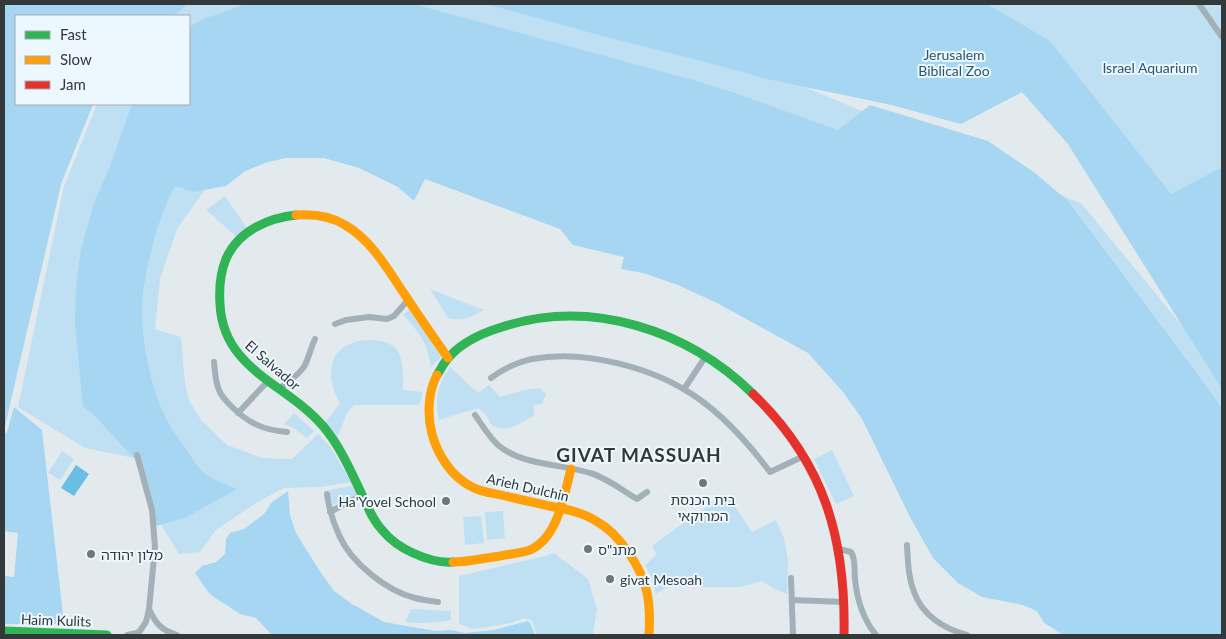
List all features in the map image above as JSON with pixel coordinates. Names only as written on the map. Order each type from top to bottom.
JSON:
[{"type":"street","points":[[1199,4],[1222,37]]},
{"type":"street","name":"El Salvador","points":[[448,358],[378,256],[361,237],[344,225],[325,218],[304,215],[272,219],[244,235],[228,257],[222,273],[220,305],[224,330],[236,352],[245,362],[314,417],[328,432],[346,460],[370,514],[386,535],[401,546],[432,560],[447,562],[459,562],[516,553],[537,546],[552,528],[560,508],[571,468]]},
{"type":"street","points":[[335,324],[346,320],[370,317],[387,319],[394,316],[408,300]]},
{"type":"street","name":"Arieh Dulchin","points":[[649,635],[648,593],[643,577],[622,545],[601,524],[574,511],[478,490],[458,478],[448,468],[440,455],[432,434],[429,416],[432,382],[448,358],[463,344],[476,336],[510,324],[543,318],[593,317],[629,324],[675,340],[706,356],[738,379],[778,420],[804,456],[814,474],[832,520],[839,549],[845,602],[844,635]]},
{"type":"street","points":[[279,389],[300,372],[305,365],[315,339]]},
{"type":"street","points":[[684,389],[706,356]]},
{"type":"street","points":[[491,378],[516,364],[531,359],[584,358],[632,367],[660,377],[698,398],[727,421],[770,472],[804,456]]},
{"type":"street","points":[[214,362],[218,388],[225,400],[238,413],[260,427],[272,431],[287,432]]},
{"type":"street","points":[[238,413],[268,381]]},
{"type":"street","points":[[475,415],[498,446],[519,458],[571,468],[602,477],[637,499],[648,492]]},
{"type":"street","points":[[127,635],[136,633],[146,622],[155,547],[152,510],[137,455]]},
{"type":"street","points":[[327,494],[330,512],[339,536],[364,568],[401,593],[415,598],[438,602]]},
{"type":"street","points":[[330,512],[362,495]]},
{"type":"street","points":[[907,545],[910,578],[914,593],[921,607],[932,618],[946,627],[967,635]]},
{"type":"street","points":[[839,549],[852,552],[854,556],[858,599],[866,620],[876,635]]},
{"type":"street","points":[[791,578],[793,635]]},
{"type":"street","points":[[792,600],[845,602]]},
{"type":"street","points":[[149,609],[160,626],[166,631],[177,635]]},
{"type":"street","name":"Haim Kulits","points":[[4,631],[107,635]]},
{"type":"green space","name":"Israel Aquarium","points":[[4,4],[1222,4],[1222,635],[1060,635],[1033,608],[876,414],[766,300],[329,135],[206,188],[177,229],[160,279],[155,329],[181,337],[185,383],[189,401],[202,421],[227,445],[262,458],[292,459],[318,434],[331,448],[351,482],[321,487],[284,488],[256,503],[216,530],[200,552],[179,554],[160,523],[134,458],[85,448],[18,407],[64,186],[97,105],[190,105],[190,15],[15,15],[15,105],[93,105],[61,184],[4,430]],"holes":[[[805,87],[892,105],[961,124],[1022,92],[1068,144],[1184,328],[1082,204]]]},
{"type":"green space","points":[[4,4],[188,4],[174,15],[15,15],[15,105],[93,105],[61,184],[4,430]]},
{"type":"green space","points":[[246,4],[413,4],[693,80],[838,130],[870,105],[988,141],[1035,173],[1068,201],[1222,409],[1222,635],[1065,635],[1044,623],[1037,611],[1023,605],[982,597],[958,583],[933,558],[911,519],[862,419],[844,393],[808,353],[717,303],[678,285],[643,273],[621,269],[624,257],[573,245],[560,229],[425,179],[414,201],[398,187],[359,168],[324,158],[285,158],[265,163],[245,171],[226,186],[194,192],[175,186],[169,199],[152,247],[143,297],[143,332],[151,377],[166,418],[198,466],[213,479],[237,489],[185,518],[156,526],[139,462],[93,414],[83,407],[75,323],[76,286],[81,249],[95,200],[109,169],[132,105],[190,105],[190,26],[204,19]]},
{"type":"green space","name":"Jerusalem Biblical Zoo","points":[[486,4],[987,4],[1050,41],[1171,194],[1222,167],[1222,389],[1068,144],[1022,92],[961,124],[892,105],[767,79]]},
{"type":"green space","points":[[225,196],[247,228],[237,237],[206,210]]},
{"type":"green space","points":[[430,289],[484,310],[463,319],[448,318]]},
{"type":"green space","points":[[409,310],[441,357],[431,367],[422,338],[403,315]]},
{"type":"green space","points":[[373,340],[389,344],[397,350],[402,367],[403,390],[423,392],[419,405],[354,405],[347,413],[338,436],[325,423],[340,403],[331,379],[333,362],[336,355],[350,344],[358,341]]},
{"type":"green space","points":[[450,367],[478,393],[489,385],[500,397],[524,390],[540,388],[546,394],[542,404],[534,405],[534,416],[507,429],[501,429],[490,423],[488,417],[478,408],[439,420],[438,392]]},
{"type":"green space","points":[[14,407],[42,430],[64,624],[4,624],[4,576],[14,577],[18,533],[4,531],[4,435],[7,432]]},
{"type":"green space","points":[[294,413],[314,431],[307,438],[292,427],[284,424]]},
{"type":"green space","points":[[832,450],[854,496],[836,504],[814,459]]},
{"type":"green space","points":[[62,451],[74,459],[60,480],[48,473]]},
{"type":"green space","points":[[352,486],[357,494],[333,505],[329,490]]},
{"type":"green space","points":[[288,491],[290,515],[296,533],[334,591],[352,604],[384,622],[412,627],[465,633],[494,630],[528,621],[535,635],[272,635],[256,618],[240,614],[214,597],[208,592],[195,573],[202,566],[216,562],[225,554],[226,539],[230,533],[244,529],[264,514],[272,502]]},
{"type":"green space","points":[[725,494],[752,532],[776,520],[784,538],[788,560],[787,594],[762,581],[740,587],[667,587],[656,594],[645,565],[655,556],[656,553],[652,546]]},
{"type":"green space","points":[[503,511],[505,538],[487,540],[485,512]]},
{"type":"green space","points":[[481,516],[484,543],[465,545],[463,517]]},
{"type":"green space","points":[[554,553],[588,579],[597,609],[593,635],[537,635],[532,621],[525,618],[511,623],[474,629],[459,624],[459,576]]},
{"type":"green space","points":[[411,609],[451,611],[451,620],[428,623],[405,622]]},
{"type":"shaded area","points":[[76,465],[89,474],[74,496],[61,488]]},
{"type":"traffic: fast","points":[[296,215],[275,219],[255,228],[238,241],[226,259],[220,281],[220,304],[224,326],[232,345],[259,374],[292,398],[323,426],[346,461],[372,516],[386,535],[418,555],[428,559],[453,562]]},
{"type":"traffic: fast","points":[[437,375],[450,356],[463,345],[486,332],[536,319],[570,316],[603,319],[636,326],[668,337],[699,352],[753,394]]},
{"type":"traffic: fast","points":[[4,631],[107,635]]},
{"type":"traffic: slow","points":[[296,215],[315,215],[334,220],[345,225],[364,240],[387,268],[448,358]]},
{"type":"traffic: slow","points":[[437,375],[430,396],[430,427],[438,450],[452,472],[465,483],[479,490],[579,513],[591,518],[610,531],[635,562],[644,582],[649,602],[649,635]]},
{"type":"traffic: slow","points":[[453,562],[471,561],[523,552],[540,544],[547,536],[558,515],[571,469]]},
{"type":"traffic: jam","points":[[753,394],[777,420],[797,447],[814,475],[826,504],[835,534],[841,566],[844,600],[844,635]]},
{"type":"place","name":"בית הכנסת המרוקאי","points":[[703,483]]},
{"type":"place","name":"Ha'Yovel School","points":[[446,501]]},
{"type":"place","name":"מתנ\"ס","points":[[588,549]]},
{"type":"place","name":"מלון יהודה","points":[[91,554]]},
{"type":"place","name":"givat Mesoah","points":[[610,579]]},
{"type":"district","name":"GIVAT MASSUAH","points":[[639,454]]}]
